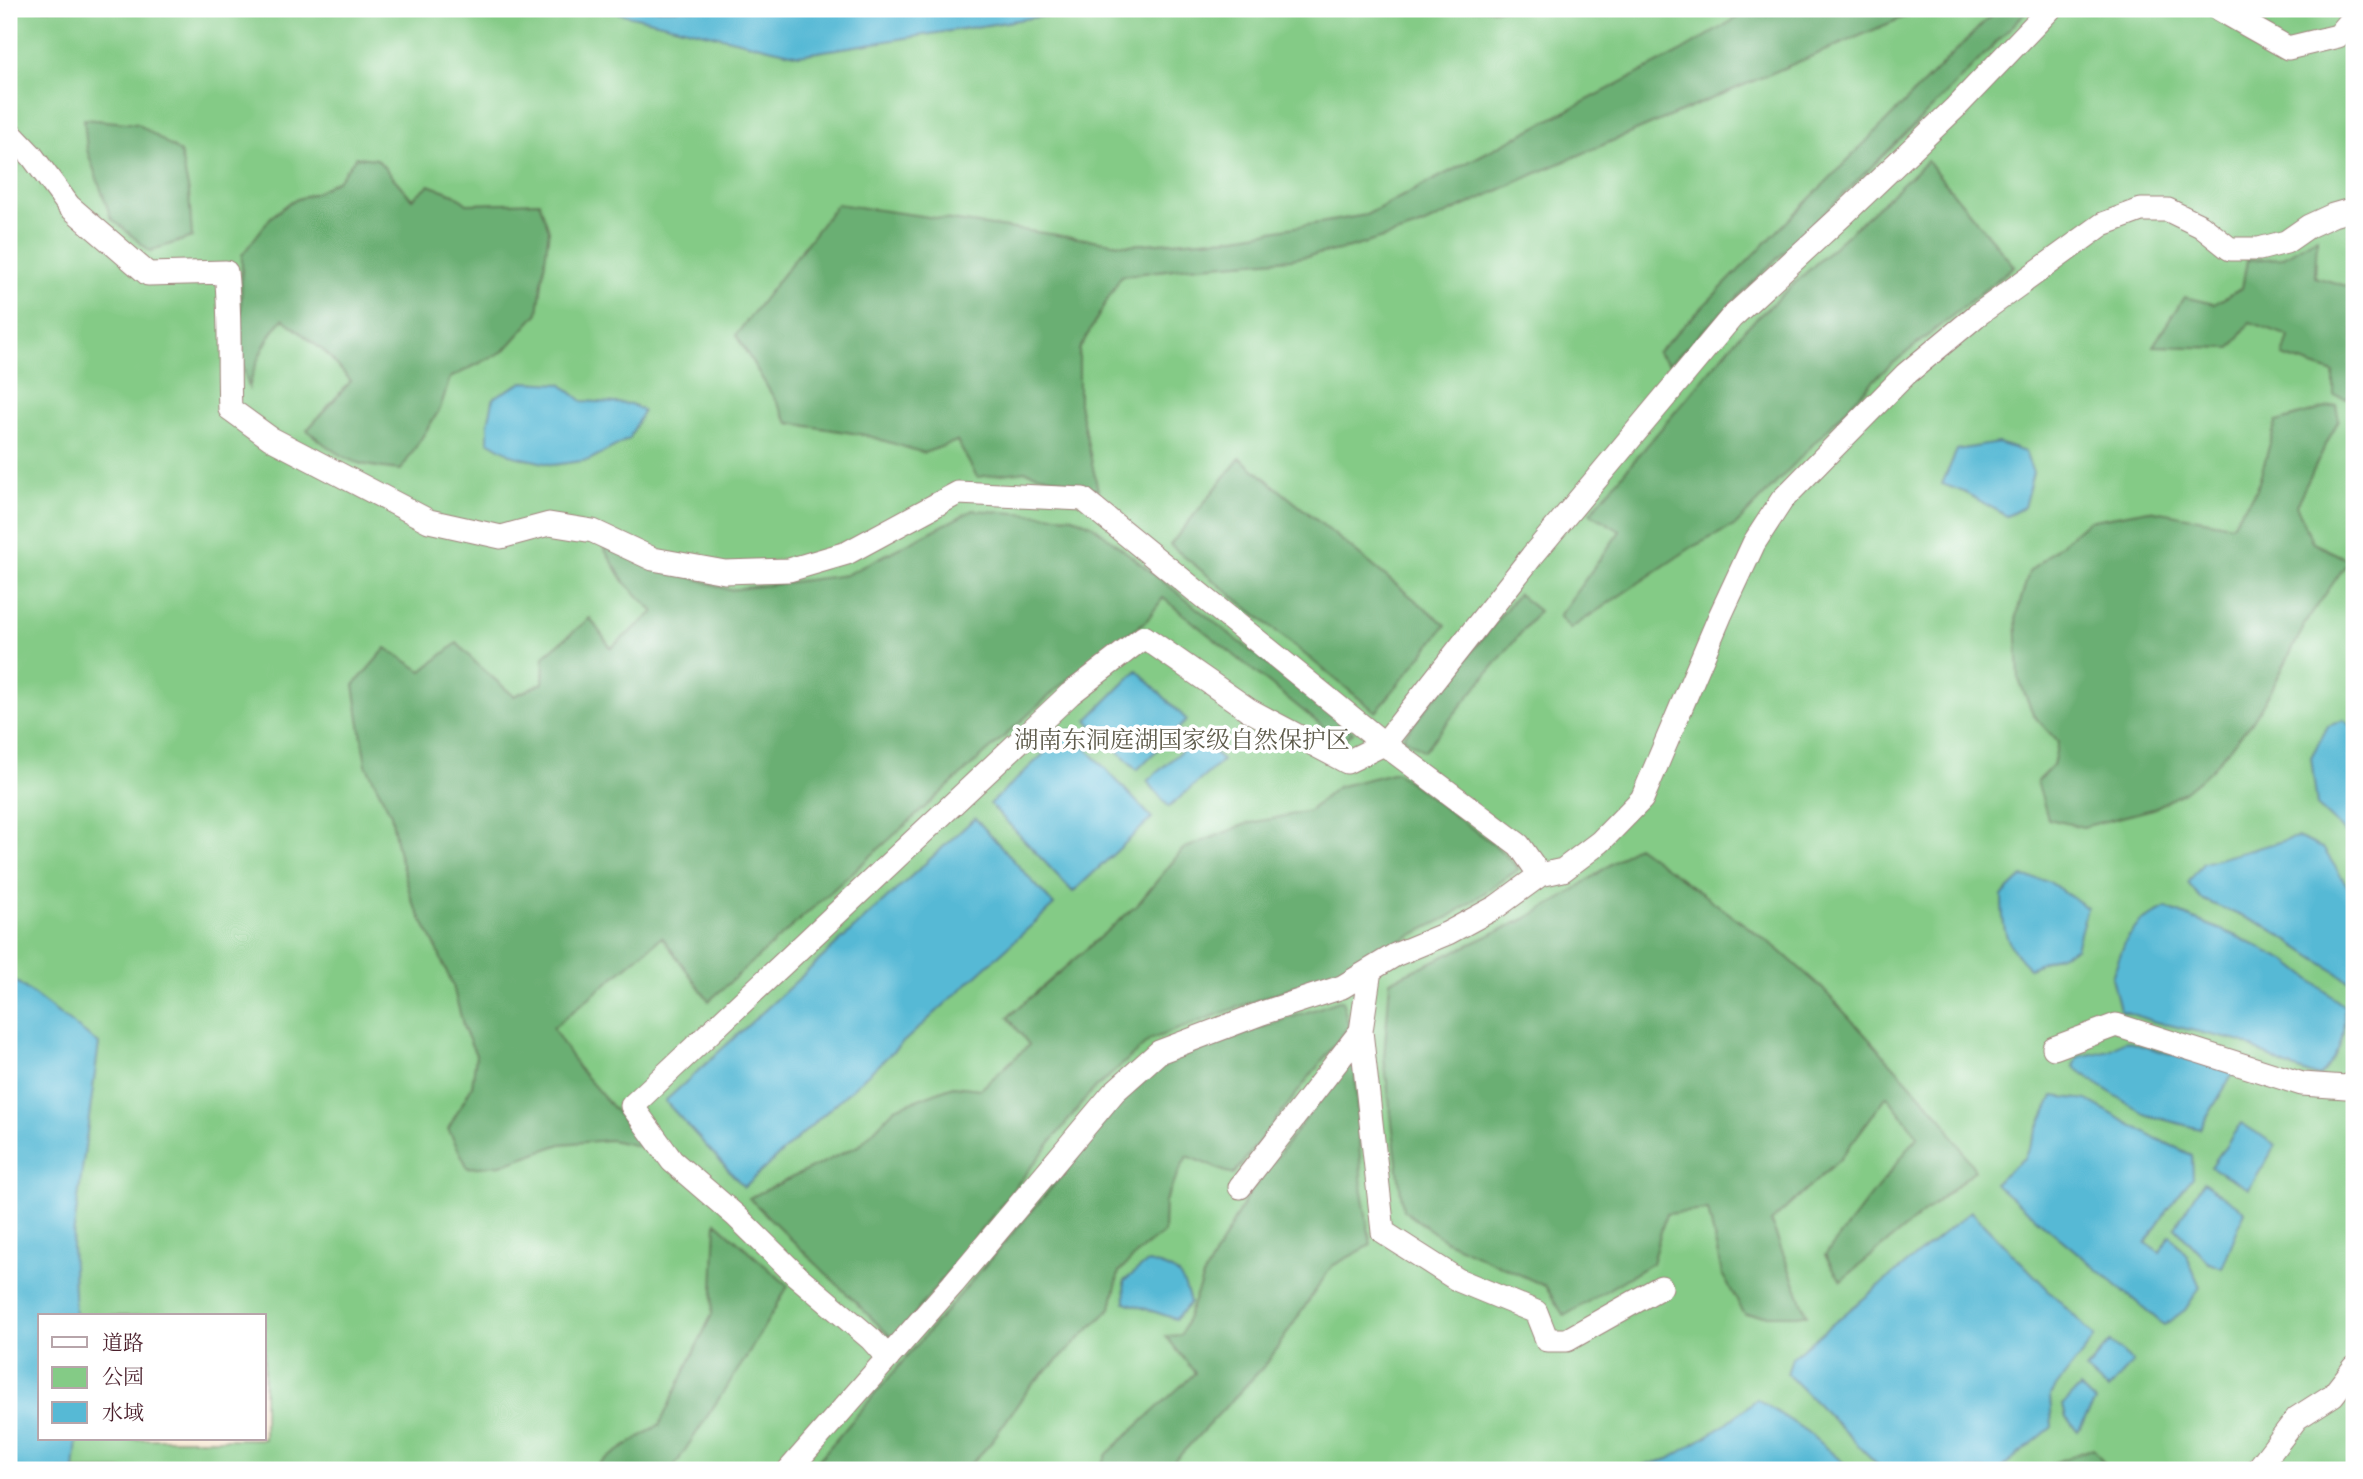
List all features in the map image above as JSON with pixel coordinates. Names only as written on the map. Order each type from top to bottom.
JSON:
[{"type":"street","points":[[888,1358],[871,1339],[796,1275],[736,1216],[672,1161],[632,1106],[1070,694],[1144,637],[1249,710],[1348,762],[1384,744],[1532,556],[1731,317],[1956,107],[2050,9]]},
{"type":"street","points":[[2228,11],[2288,48],[2338,37],[2354,17]]},
{"type":"street","points":[[9,132],[32,156],[69,206],[148,274],[226,272],[230,309],[230,409],[270,438],[429,521],[501,537],[549,524],[593,531],[653,559],[726,572],[789,570],[846,553],[958,493],[1083,499],[1384,744],[1520,845],[1540,875]]},
{"type":"street","points":[[789,1470],[1114,1092],[1159,1052],[1342,987],[1395,955],[1448,933],[1496,907],[1540,875],[1563,870],[1600,842],[1642,799],[1754,543],[1782,500],[1906,374],[1976,316],[2103,225],[2141,210],[2168,210],[2201,226],[2230,249],[2259,249],[2286,242],[2309,226],[2354,209]]},
{"type":"street","points":[[1370,970],[1361,1031],[1382,1232],[1458,1280],[1536,1312],[1547,1340],[1567,1340],[1661,1287]]},
{"type":"street","points":[[2054,1048],[2116,1025],[2302,1084],[2346,1087],[2354,1083]]},
{"type":"street","points":[[1240,1187],[1361,1031]]},
{"type":"street","points":[[2257,1470],[2297,1418],[2333,1395],[2354,1367]]},
{"type":"green space","name":"湖南东洞庭湖国家级自然保护区","points":[[9,9],[2354,9],[2354,1470],[9,1470]]},
{"type":"green space","points":[[1752,9],[1923,9],[1537,173],[1418,227],[1350,248],[1291,259],[1189,267],[1121,276],[1079,350],[1079,404],[1098,490],[1026,471],[977,477],[957,441],[924,453],[865,435],[789,423],[736,335],[837,204],[1128,245],[1230,238],[1366,215],[1680,52]]},
{"type":"green space","points":[[1997,9],[2029,9],[1934,106],[1669,364],[1657,353]]},
{"type":"green space","points":[[84,119],[138,124],[180,152],[189,192],[192,237],[150,251],[111,218],[87,150]]},
{"type":"green space","points":[[356,157],[377,159],[412,199],[429,185],[454,194],[467,204],[539,202],[549,230],[538,313],[504,351],[450,378],[440,409],[401,470],[350,460],[307,430],[351,381],[326,353],[283,319],[262,351],[249,388],[240,357],[242,255],[271,217],[292,201],[315,193],[339,179]]},
{"type":"green space","points":[[1927,161],[2014,266],[1881,373],[1736,525],[1692,547],[1570,629],[1559,616],[1620,531],[1590,513],[1745,329]]},
{"type":"green space","points":[[2317,237],[2315,277],[2354,288],[2354,381],[2348,399],[2334,395],[2334,373],[2283,356],[2289,336],[2250,322],[2231,348],[2153,346],[2184,297],[2214,304],[2242,288],[2247,260],[2282,258]]},
{"type":"green space","points":[[2336,405],[2339,419],[2296,505],[2313,543],[2349,560],[2307,621],[2252,722],[2211,770],[2184,792],[2153,809],[2083,827],[2048,819],[2037,781],[2053,765],[2058,742],[2034,716],[2019,680],[2016,616],[2029,572],[2088,521],[2149,510],[2231,525],[2257,489],[2276,422]]},
{"type":"green space","points":[[1240,458],[1446,625],[1376,712],[1170,545]]},
{"type":"green space","points":[[973,510],[1073,517],[1092,525],[1353,732],[1342,742],[1163,598],[1147,620],[1067,680],[709,1001],[662,937],[553,1028],[579,1069],[648,1148],[610,1140],[561,1144],[501,1165],[468,1168],[448,1129],[472,1086],[476,1055],[464,1029],[453,986],[412,901],[391,814],[366,765],[354,685],[386,648],[422,671],[457,643],[514,696],[543,683],[544,656],[590,618],[611,648],[654,612],[625,583],[603,547],[729,590],[846,575]]},
{"type":"green space","points":[[1518,594],[1539,611],[1424,751],[1403,737]]},
{"type":"green space","points":[[1396,772],[1497,847],[1519,869],[1449,917],[1345,968],[1151,1039],[1090,1093],[894,1340],[749,1198],[860,1145],[895,1108],[953,1086],[981,1089],[1029,1045],[1008,1017],[1138,904],[1183,849],[1246,824],[1309,811],[1337,787]]},
{"type":"green space","points":[[1637,846],[1778,949],[1822,988],[1941,1117],[1975,1170],[1841,1281],[1825,1255],[1918,1136],[1887,1096],[1839,1160],[1771,1222],[1807,1315],[1745,1315],[1722,1274],[1708,1210],[1666,1214],[1652,1263],[1564,1316],[1545,1286],[1446,1241],[1403,1210],[1384,1058],[1390,981],[1525,919],[1564,897]]},
{"type":"green space","points":[[1342,1000],[1349,1026],[1233,1175],[1187,1156],[1165,1201],[1164,1233],[1143,1248],[1119,1272],[1111,1308],[1029,1388],[989,1445],[965,1470],[810,1470],[1064,1173],[1123,1099],[1168,1060]]},
{"type":"green space","points":[[1354,1055],[1362,1191],[1371,1245],[1332,1266],[1267,1363],[1166,1470],[1099,1470],[1107,1454],[1195,1373],[1166,1336],[1181,1335],[1203,1277],[1248,1195]]},
{"type":"green space","points":[[716,1222],[788,1286],[747,1356],[672,1470],[596,1470],[600,1463],[660,1424],[712,1314]]},
{"type":"green space","points":[[2093,1448],[2109,1470],[2040,1468]]},
{"type":"water","points":[[601,9],[1088,9],[799,55]]},
{"type":"water","points":[[523,382],[561,384],[582,401],[631,404],[643,411],[629,439],[589,460],[553,465],[514,456],[488,441],[488,423],[494,397]]},
{"type":"water","points":[[1998,443],[2025,452],[2033,473],[2024,507],[2007,516],[1964,492],[1942,484],[1957,450]]},
{"type":"water","points":[[1137,670],[1187,720],[1137,770],[1087,720]]},
{"type":"water","points":[[2344,720],[2354,728],[2354,844],[2317,806],[2311,757],[2328,726]]},
{"type":"water","points":[[1069,730],[1152,818],[1073,892],[990,804]]},
{"type":"water","points":[[1200,735],[1222,761],[1169,807],[1147,781]]},
{"type":"water","points":[[975,818],[1054,905],[744,1187],[665,1101]]},
{"type":"water","points":[[2297,837],[2323,848],[2354,896],[2354,984],[2267,927],[2201,899],[2188,883],[2203,863]]},
{"type":"water","points":[[2022,877],[2048,881],[2087,908],[2076,948],[2029,968],[2010,944],[2003,918],[2002,896]]},
{"type":"water","points":[[2166,908],[2234,935],[2287,961],[2344,1006],[2344,1028],[2340,1044],[2319,1077],[2284,1065],[2242,1042],[2152,1021],[2120,1010],[2112,977],[2125,942],[2140,922]]},
{"type":"water","points":[[9,976],[99,1044],[72,1244],[75,1314],[38,1314],[38,1440],[77,1440],[74,1470],[9,1470]]},
{"type":"water","points":[[2125,1041],[2234,1072],[2200,1129],[2147,1115],[2074,1067],[2078,1057],[2110,1050]]},
{"type":"water","points":[[2053,1096],[2087,1100],[2153,1137],[2192,1155],[2193,1177],[2146,1243],[2160,1252],[2170,1235],[2186,1254],[2200,1287],[2185,1310],[2164,1325],[1994,1183],[2024,1158]]},
{"type":"water","points":[[2241,1123],[2276,1145],[2249,1189],[2211,1167]]},
{"type":"water","points":[[2203,1182],[2245,1211],[2222,1268],[2209,1263],[2175,1227]]},
{"type":"water","points":[[1971,1211],[2095,1337],[2050,1395],[2052,1427],[1999,1470],[1883,1470],[1787,1374],[1792,1357]]},
{"type":"water","points":[[1148,1262],[1172,1270],[1185,1285],[1190,1303],[1176,1319],[1125,1302],[1124,1281]]},
{"type":"water","points":[[2110,1342],[2133,1362],[2108,1390],[2086,1370]]},
{"type":"water","points":[[2080,1387],[2095,1402],[2078,1431],[2066,1418],[2063,1405]]},
{"type":"water","points":[[1757,1399],[1806,1431],[1852,1470],[1626,1470],[1669,1459],[1723,1426]]}]
